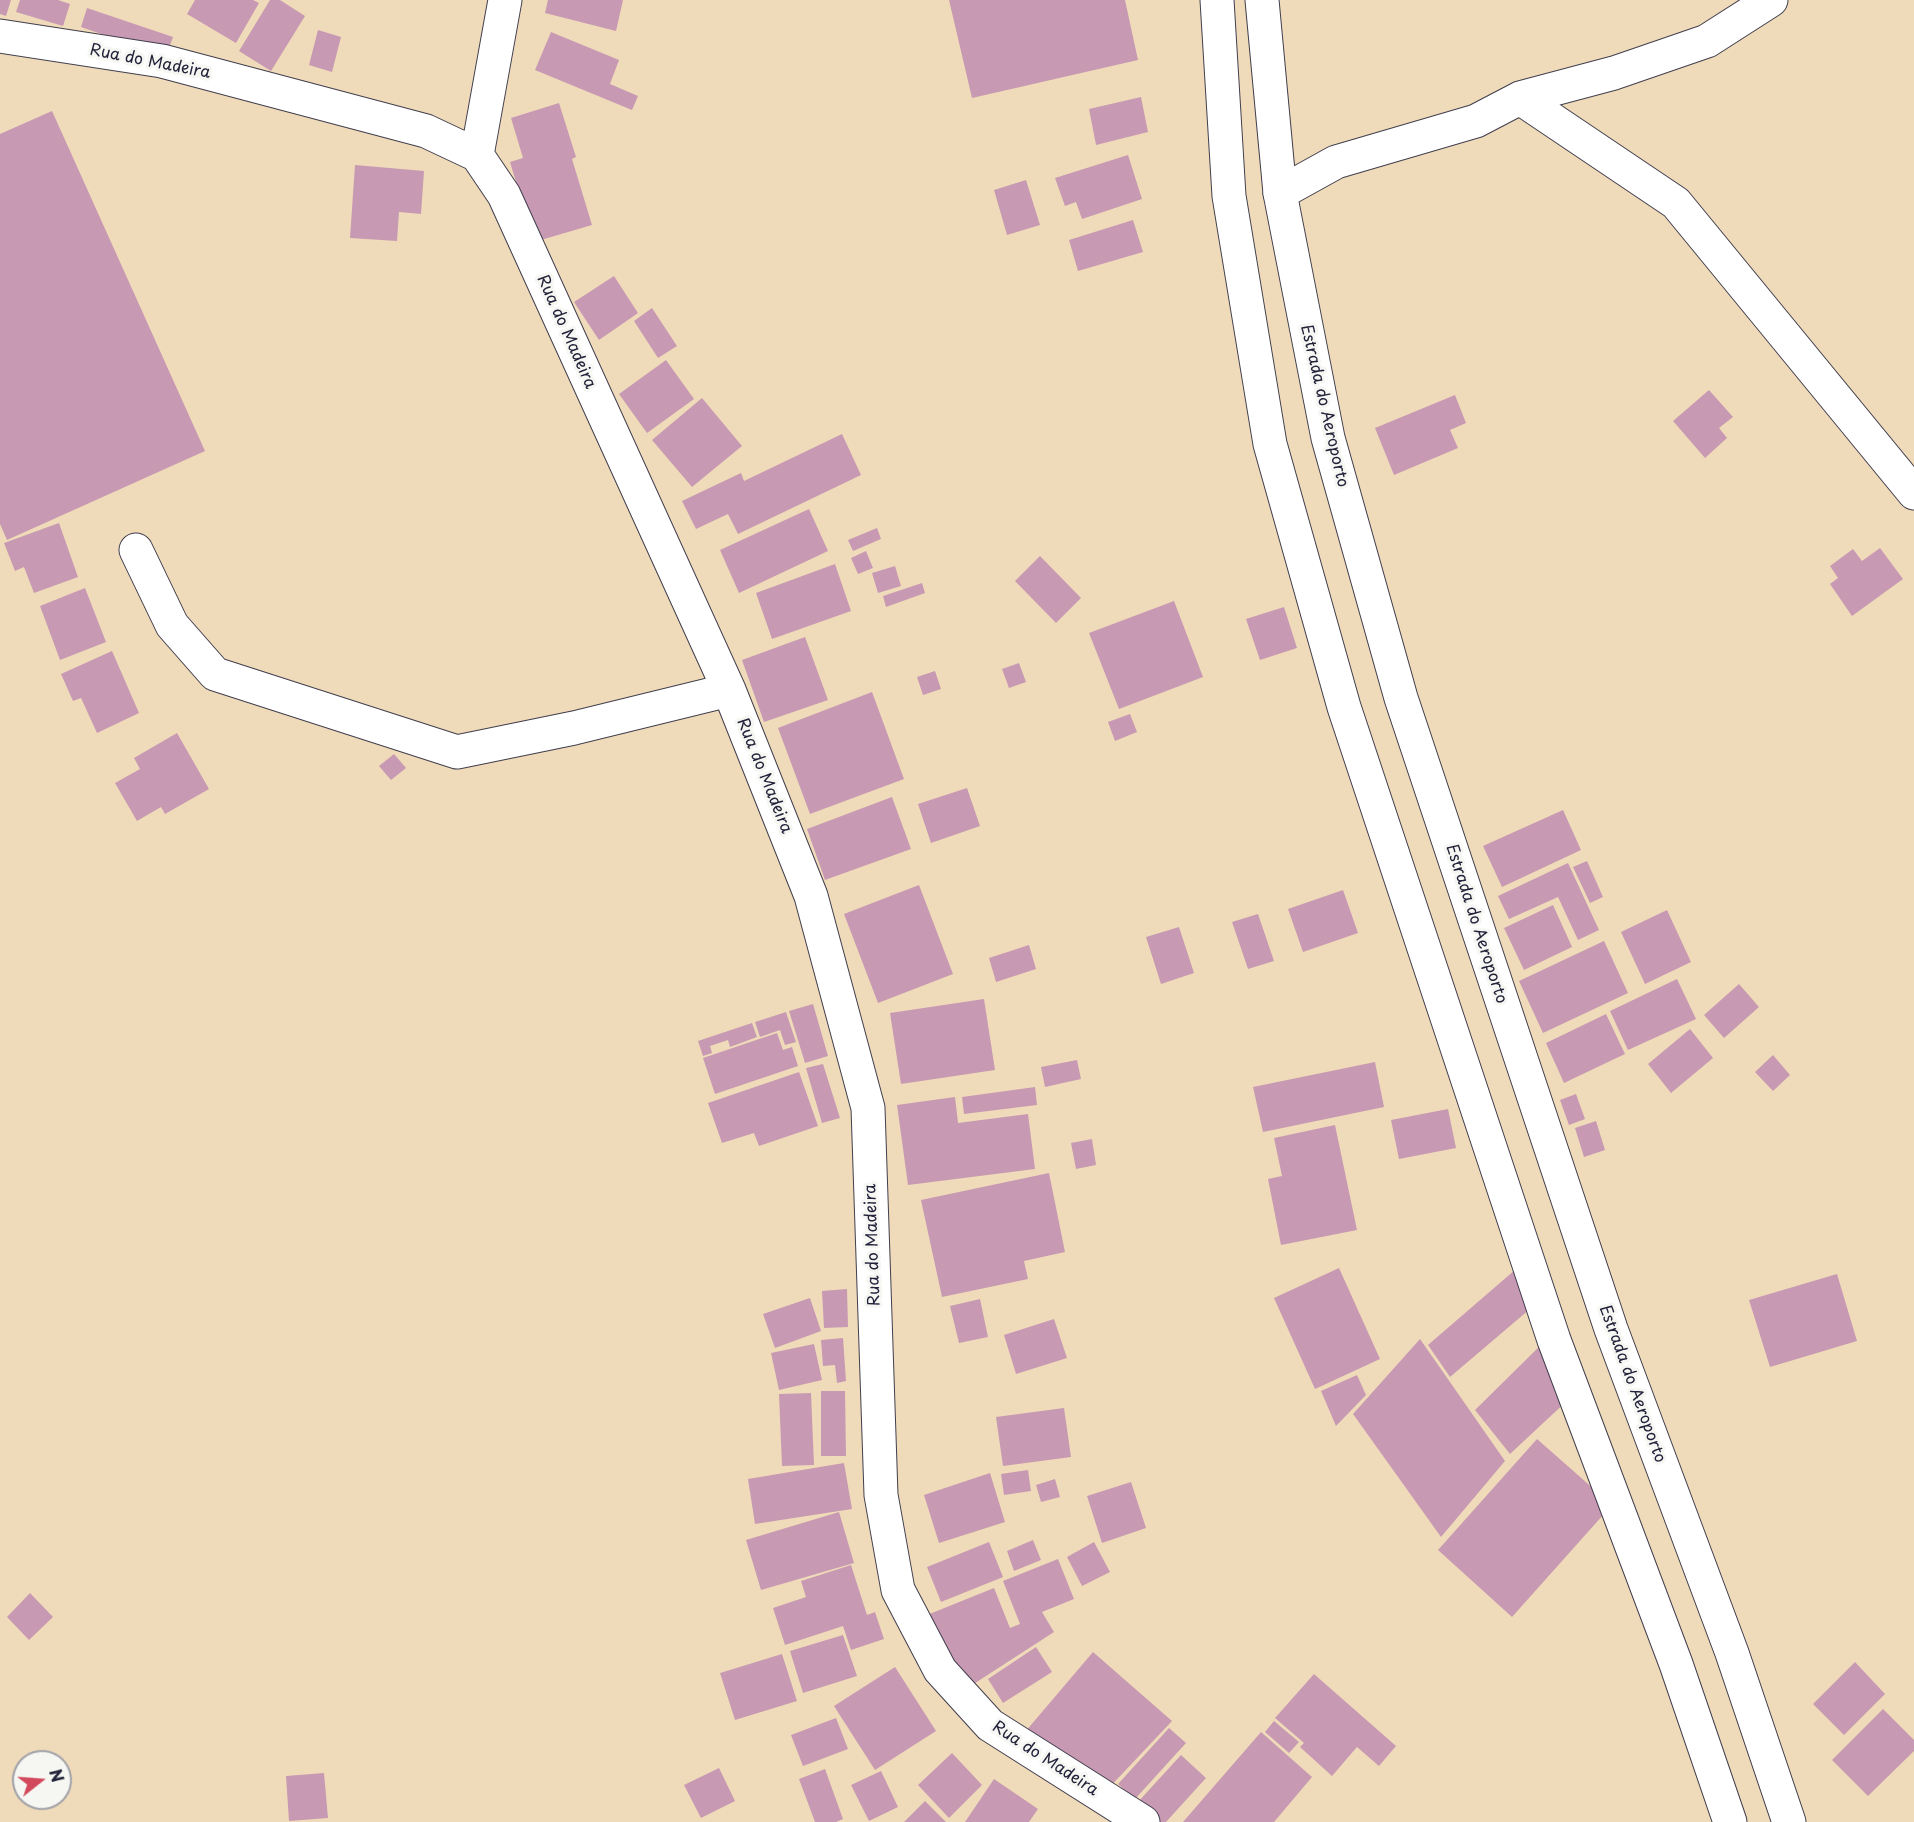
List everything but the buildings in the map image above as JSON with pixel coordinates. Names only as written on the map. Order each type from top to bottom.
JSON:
[{"type":"main road","points":[[477,155],[505,0]]},
{"type":"main road","points":[[1217,0],[1229,196],[1269,444],[1344,707],[1554,1340],[1672,1653],[1730,1822]]},
{"type":"main road","name":"Estrada do Aeroporto","points":[[1262,0],[1280,194],[1328,438],[1401,698],[1611,1329],[1732,1653],[1789,1822]]},
{"type":"main road","points":[[1280,194],[1336,162],[1476,121],[1520,98],[1614,73],[1707,41],[1771,0]]},
{"type":"main road","name":"Rua do Madeira","points":[[0,36],[162,61],[426,131],[477,155],[504,195],[729,690],[811,896],[868,1108],[881,1496],[898,1590],[940,1670],[990,1725],[1143,1822]]},
{"type":"main road","points":[[1520,98],[1676,202],[1914,493]]},
{"type":"main road","points":[[136,550],[172,625],[215,674],[458,752],[574,728],[729,690]]}]
